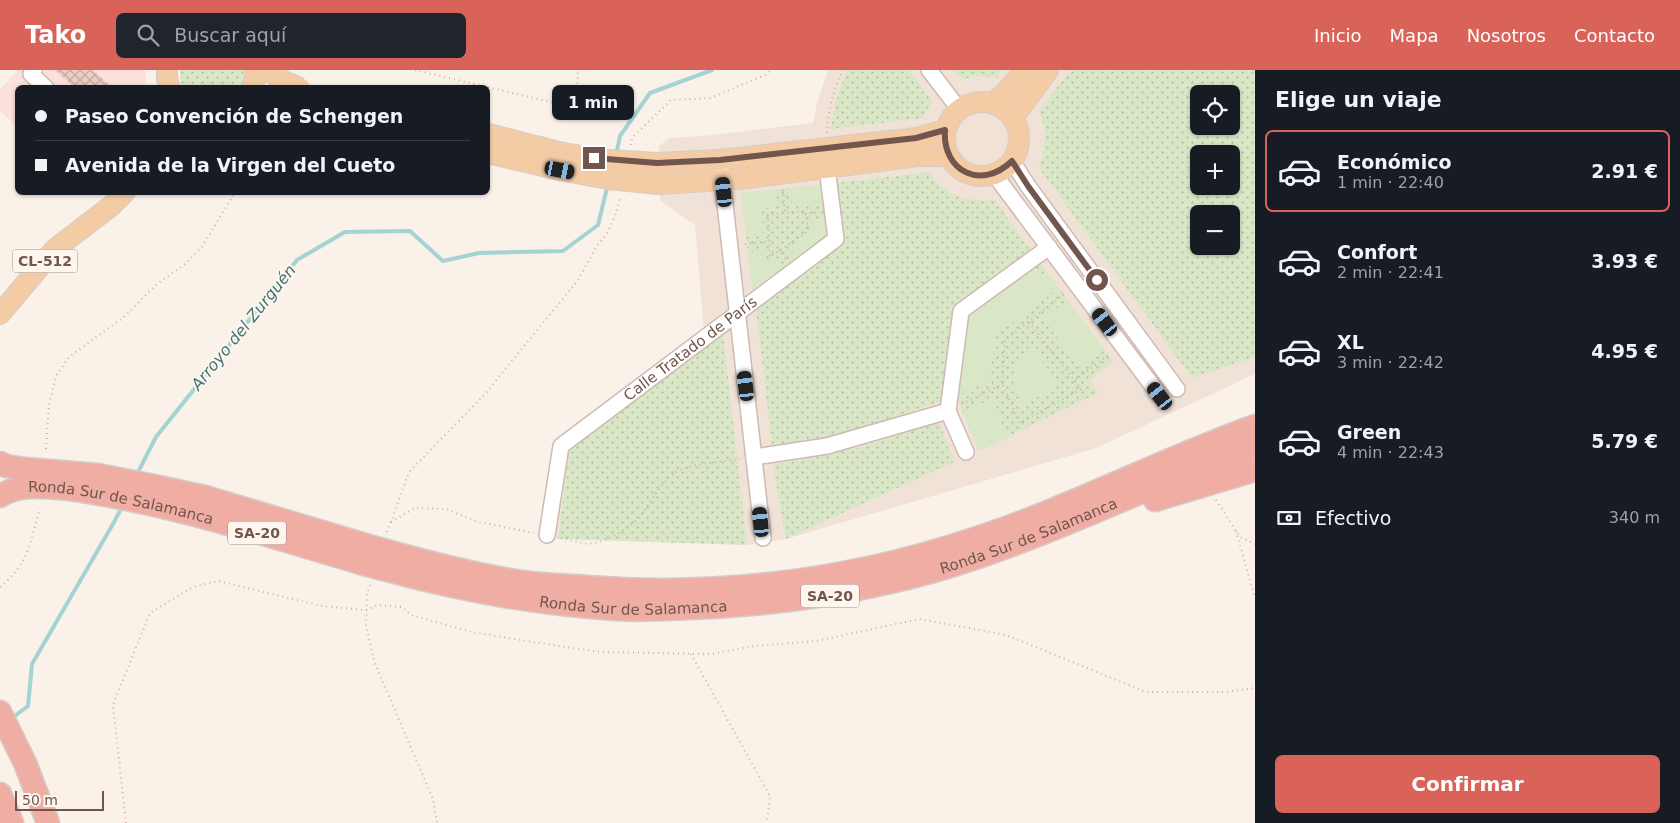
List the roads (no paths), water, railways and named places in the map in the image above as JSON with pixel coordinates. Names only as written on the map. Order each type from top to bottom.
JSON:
[{"type":"highway","points":[[1080,499],[1204,434],[1255,410]]},
{"type":"highway","name":"Ronda Sur de Salamanca","points":[[377,558],[425,561],[512,581],[614,589],[673,590],[727,588],[827,577],[879,566],[976,539],[1080,499],[1255,426]]},
{"type":"highway","name":"Ronda Sur de Salamanca","points":[[0,496],[8,490],[32,487],[111,487],[154,495],[208,518],[377,558],[476,591],[509,598],[617,609],[726,607],[831,596],[934,571],[1044,533],[1255,446]]},
{"type":"highway","name":"Ronda Sur de Salamanca","points":[[0,463],[6,466],[25,469],[98,475],[111,487]]},
{"type":"highway","points":[[1044,533],[1094,522],[1135,506],[1255,470]]},
{"type":"highway","points":[[0,712],[25,763],[48,823]]},
{"type":"highway","points":[[0,794],[12,823]]},
{"type":"main road","points":[[167,70],[169,85]]},
{"type":"main road","points":[[254,85],[256,70]]},
{"type":"main road","points":[[992,103],[1004,94],[1025,70]]},
{"type":"main road","points":[[1013,118],[1048,70]]},
{"type":"main road","points":[[976,102],[992,103],[1003,108],[1013,118],[1018,132],[1017,150],[1012,161],[1004,169],[994,174],[979,176],[962,171],[948,156],[944,142],[945,130],[952,116],[959,109],[976,102]]},
{"type":"main road","points":[[490,153],[561,161],[609,160],[657,163],[720,160],[916,138],[945,130]]},
{"type":"main road","points":[[490,135],[608,180],[659,184],[722,180],[918,156],[948,156]]},
{"type":"main road","name":"CL-512","points":[[0,314],[55,249],[111,206],[122,195]]},
{"type":"street","points":[[34,70],[31,74],[43,85]]},
{"type":"street","points":[[929,70],[959,109]]},
{"type":"street","points":[[720,160],[763,538]]},
{"type":"street","points":[[1012,161],[1028,186],[1178,388]]},
{"type":"street","name":"Calle Tratado de París","points":[[547,535],[561,446],[836,239],[827,168]]},
{"type":"street","points":[[994,174],[1160,396]]},
{"type":"street","points":[[966,452],[948,411],[961,311],[1049,247]]},
{"type":"street","points":[[754,457],[827,446],[948,411]]},
{"type":"waterway","name":"Arroyo del Zurguén","points":[[616,155],[620,136],[650,93],[712,70]]},
{"type":"waterway","name":"Arroyo del Zurguén","points":[[137,474],[156,437],[297,260],[345,232],[410,231],[443,261],[479,253],[563,251],[598,225],[608,184]]},
{"type":"waterway","name":"Arroyo del Zurguén","points":[[12,718],[28,706],[32,664],[123,505]]}]
